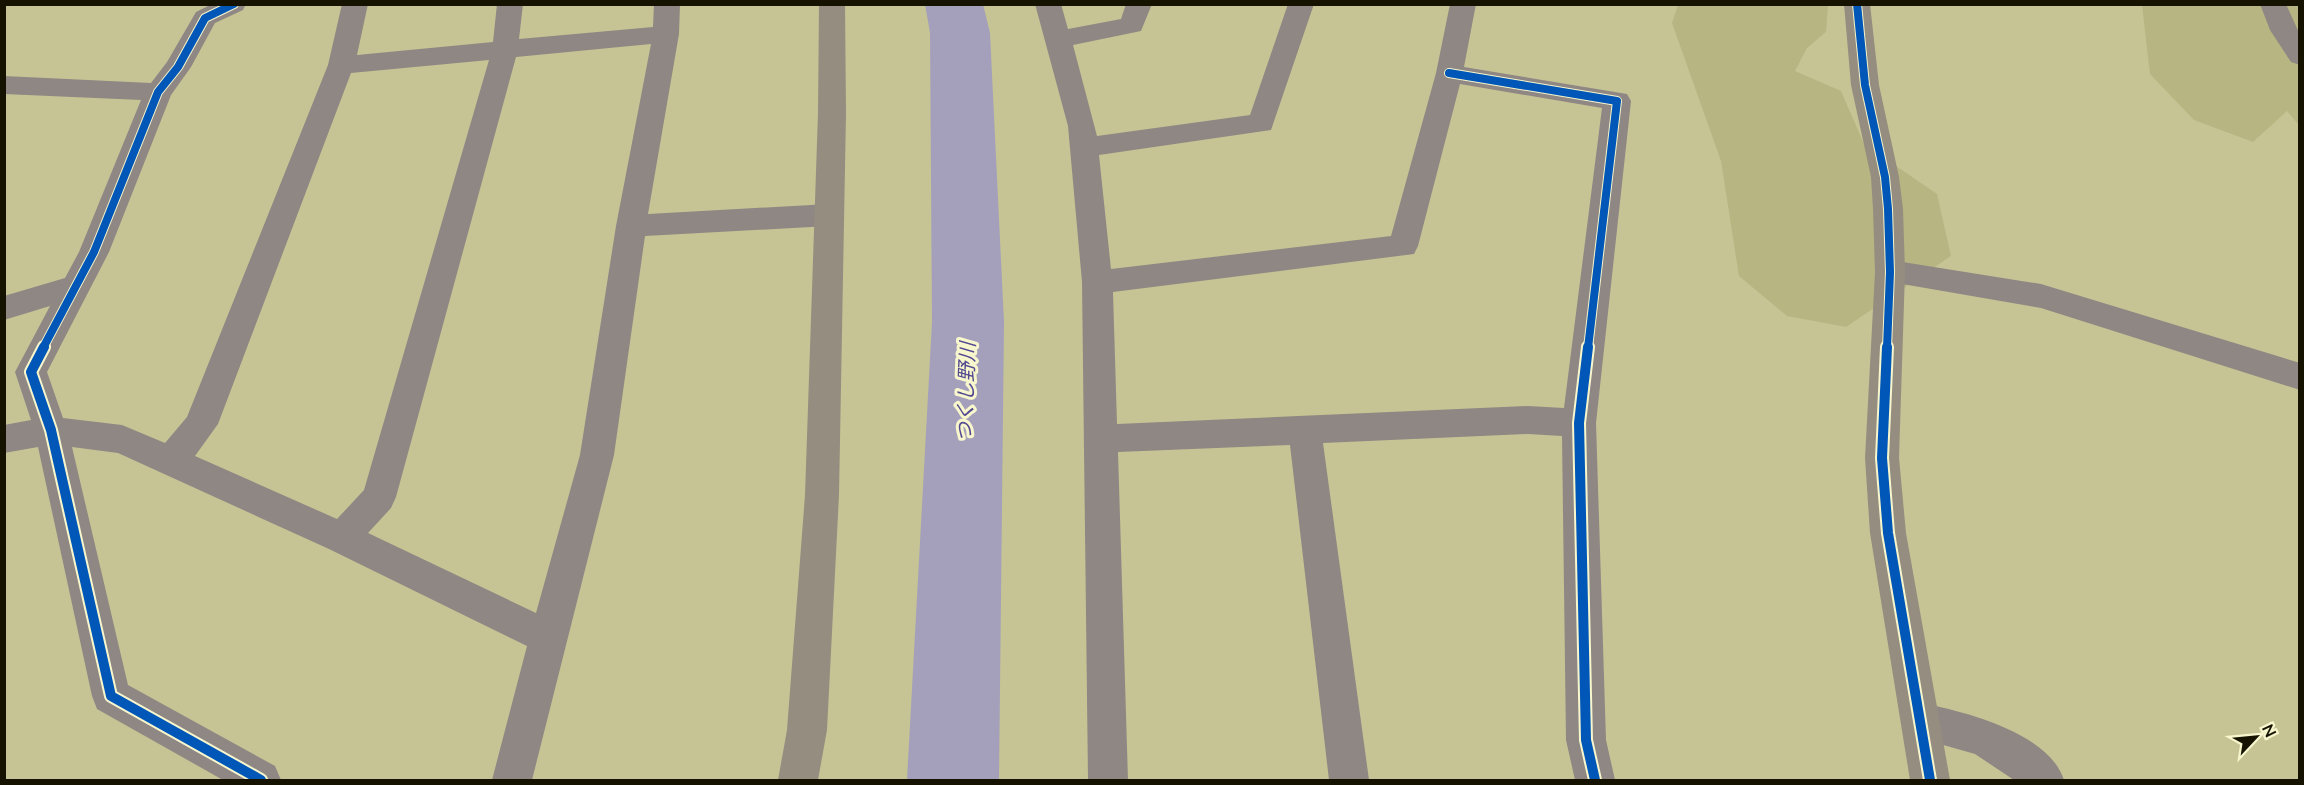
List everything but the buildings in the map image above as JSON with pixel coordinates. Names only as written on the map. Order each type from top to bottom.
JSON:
[{"type":"street","points":[[234,4],[205,18],[178,67],[158,92],[94,252],[31,372],[51,430],[111,696],[261,780]]},
{"type":"street","points":[[171,461],[201,424],[341,65],[355,4]]},
{"type":"street","points":[[342,538],[379,497],[505,49],[510,4]]},
{"type":"street","points":[[798,780],[807,730],[822,495],[829,215],[831,4]]},
{"type":"street","points":[[1048,4],[1082,126],[1097,282],[1108,780]]},
{"type":"street","points":[[1058,39],[1132,25],[1139,4]]},
{"type":"street","points":[[1085,147],[1261,123],[1301,4]]},
{"type":"street","points":[[1097,282],[1403,246],[1449,73],[1463,4]]},
{"type":"street","points":[[1857,4],[1865,85],[1885,177],[1890,272],[1882,459],[1888,533],[1922,722],[1930,780]]},
{"type":"street","points":[[2273,4],[2283,30],[2300,56]]},
{"type":"street","points":[[341,65],[505,49],[666,20],[631,226],[597,455],[512,780]]},
{"type":"street","points":[[1449,73],[1617,101],[1579,423],[1586,740],[1595,780]]},
{"type":"street","points":[[4,85],[158,92]]},
{"type":"street","points":[[631,226],[829,215]]},
{"type":"street","points":[[1890,272],[2041,296],[2256,361],[2300,377]]},
{"type":"street","points":[[4,308],[75,288]]},
{"type":"street","points":[[1102,439],[1305,432],[1528,420],[1579,423]]},
{"type":"street","points":[[4,439],[51,430],[122,439],[342,538],[549,637]]},
{"type":"street","points":[[1305,432],[1349,780]]},
{"type":"street","points":[[1922,722],[1974,733],[2014,752],[2044,780]]},
{"type":"shaded area","points":[[1678,5],[1828,5],[1826,32],[1807,48],[1795,71],[1841,91],[1864,144],[1937,194],[1951,256],[1846,327],[1787,316],[1739,276],[1721,161],[1672,23]]},
{"type":"shaded area","points":[[2142,5],[2299,5],[2299,125],[2287,111],[2253,142],[2194,120],[2150,74]]},
{"type":"waterway","name":"つくし野川","points":[[953,780],[968,322],[960,33],[954,4]]},
{"type":"cycle path","points":[[234,4],[205,18],[178,67],[158,92],[94,252],[31,372],[51,430],[111,696],[261,780]]},
{"type":"cycle path","points":[[1857,4],[1865,85],[1885,177],[1888,209],[1890,272],[1882,458],[1888,533],[1930,780]]},
{"type":"cycle path","points":[[1449,73],[1617,101],[1579,423],[1586,740],[1595,780]]}]
